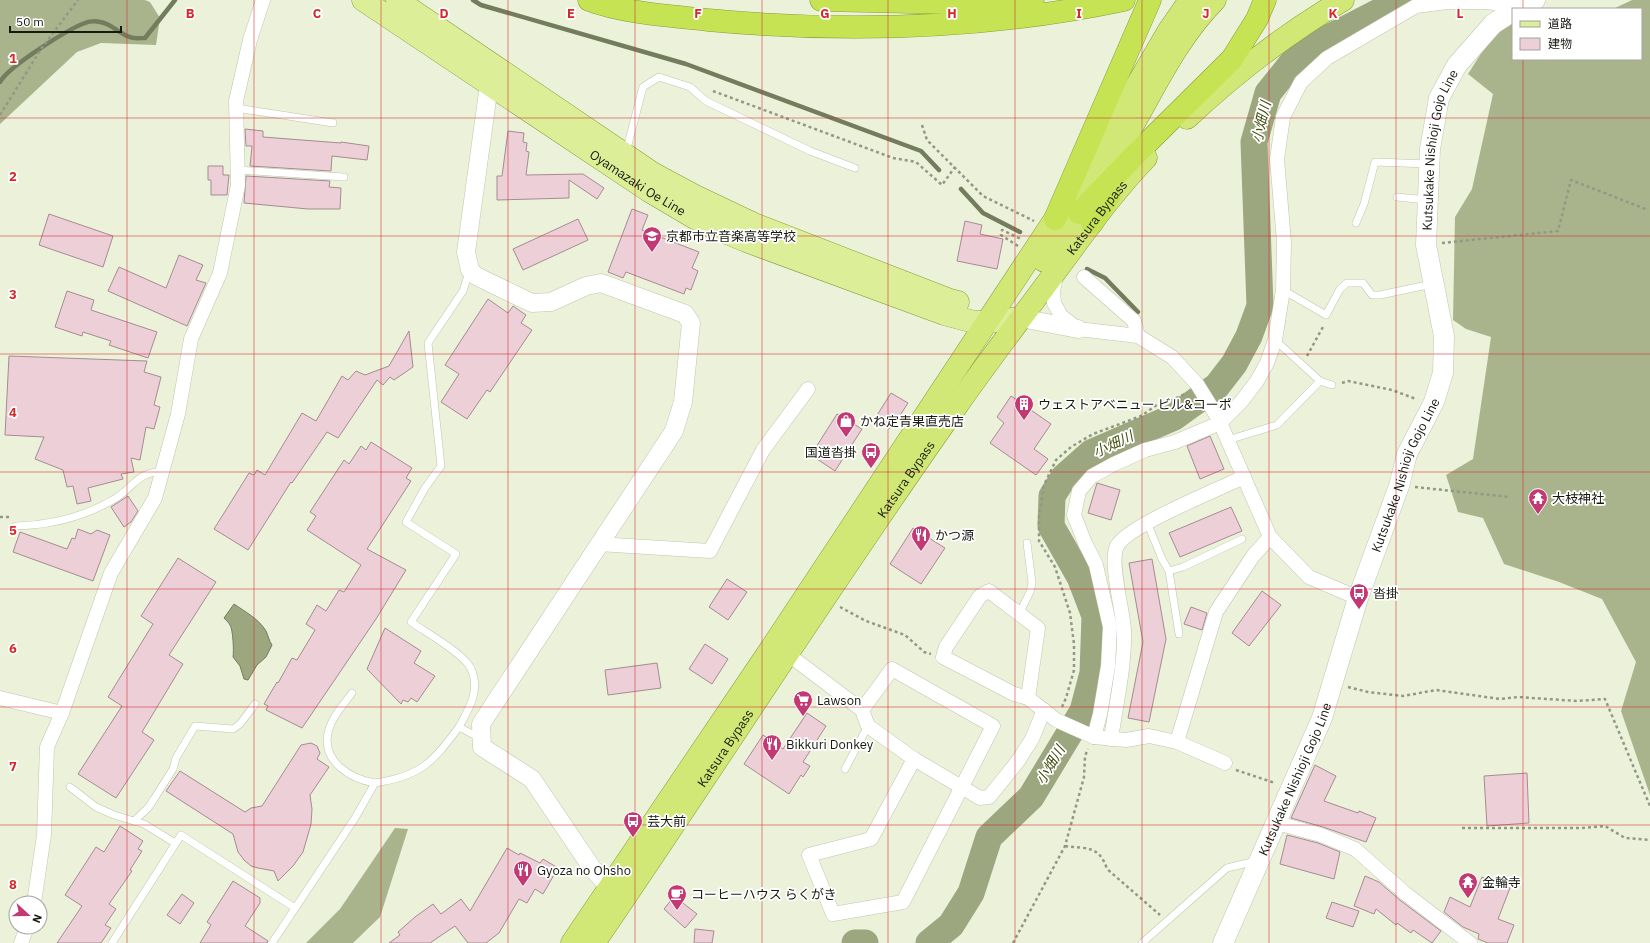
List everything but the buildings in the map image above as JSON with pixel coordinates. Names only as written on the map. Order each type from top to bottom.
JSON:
[{"type":"highway","points":[[589,0],[620,8],[688,18],[748,24],[819,27],[944,24],[1040,14],[1124,0]]},
{"type":"highway","points":[[821,0],[952,3],[1033,0]]},
{"type":"highway","points":[[1046,221],[1150,0]]},
{"type":"highway","name":"Katsura Bypass","points":[[781,649],[824,599],[901,485],[984,367],[1001,316],[1046,221],[1106,138],[1169,30],[1190,0]]},
{"type":"highway","points":[[1086,218],[1120,147],[1176,51],[1195,24],[1215,0]]},
{"type":"highway","points":[[1001,316],[1086,218],[1135,155],[1232,59],[1257,19],[1265,0]]},
{"type":"highway","name":"Katsura Bypass","points":[[572,943],[617,893],[781,649],[1001,316],[1057,270],[1086,218],[1166,137],[1214,93],[1291,33],[1343,0]]},
{"type":"highway","name":"Katsura Bypass","points":[[594,943],[617,893]]},
{"type":"main road","name":"Oyamazaki Oe Line","points":[[363,0],[625,154],[654,174],[695,196],[754,224],[950,300],[1001,316]]},
{"type":"main road","name":"Oyamazaki Oe Line","points":[[397,0],[494,78],[649,191],[705,224],[746,241],[944,314],[974,322],[1001,316]]},
{"type":"main road","name":"Kutsukake Nishioji Gojo Line","points":[[1223,943],[1322,718],[1358,598],[1399,486],[1407,454],[1432,406],[1443,372],[1444,336],[1426,245],[1430,149],[1439,98],[1456,65],[1493,24],[1512,12]]},
{"type":"street","points":[[35,895],[44,835],[47,747],[62,713],[111,573],[155,498],[178,414],[192,339],[220,273],[238,185],[236,101],[250,40],[262,0]]},
{"type":"street","points":[[1090,736],[1100,714],[1108,666],[1110,627],[1096,565],[1085,543],[1074,515],[1079,491],[1092,476],[1114,464],[1144,450],[1175,442],[1219,421],[1241,402],[1257,381],[1267,363],[1275,340],[1283,290],[1284,242],[1277,159],[1283,116],[1301,82],[1327,58],[1416,6],[1447,2],[1488,2],[1521,7]]},
{"type":"street","points":[[494,78],[466,252],[470,270],[481,279],[532,303],[551,302],[586,286],[601,283],[685,314],[691,323],[683,402],[674,430],[480,724],[482,747],[532,779],[592,868],[617,893]]},
{"type":"street","points":[[1057,270],[1053,292],[1054,303],[1061,316],[1078,329]]},
{"type":"street","points":[[1084,277],[1134,321],[1138,336]]},
{"type":"street","points":[[1001,316],[1078,329],[1138,336],[1172,357],[1197,384],[1219,421],[1270,537],[1309,577],[1358,598]]},
{"type":"street","points":[[598,544],[710,551],[763,450],[808,389]]},
{"type":"street","points":[[1110,739],[1122,659],[1124,630],[1114,560],[1116,547],[1126,535],[1147,522],[1244,477]]},
{"type":"street","points":[[1177,742],[1216,612],[1253,556],[1270,537]]},
{"type":"street","points":[[1028,698],[1038,628],[989,591],[980,596],[946,647],[943,657],[1014,694],[1028,698],[1056,720],[1090,736],[1126,740],[1149,736],[1177,742],[1225,763]]},
{"type":"street","points":[[781,649],[862,710],[868,726],[914,759],[980,798],[989,797],[1018,761],[1032,739],[1044,710]]},
{"type":"street","points":[[862,710],[892,669],[992,726],[903,902],[833,914],[809,855],[871,839],[914,759]]},
{"type":"street","points":[[0,698],[62,713]]},
{"type":"street","points":[[1277,822],[1321,835],[1355,849],[1406,894],[1470,943]]},
{"type":"lane","points":[[625,154],[643,87],[659,76],[690,87],[706,101],[810,151],[855,168]]},
{"type":"lane","points":[[236,108],[333,123]]},
{"type":"lane","points":[[1356,223],[1364,204],[1375,162],[1429,164]]},
{"type":"lane","points":[[238,170],[344,177]]},
{"type":"lane","points":[[1397,197],[1428,201]]},
{"type":"lane","points":[[352,693],[336,713],[331,723],[327,733],[328,745],[334,762],[342,769],[358,779],[376,783],[405,776],[420,770],[442,749],[458,727],[474,696],[475,685],[469,665],[442,643],[411,622],[456,554],[406,522],[425,488],[441,466],[428,343],[463,290],[470,270]]},
{"type":"lane","points":[[1283,290],[1326,315],[1340,289],[1347,283],[1363,283],[1372,295],[1380,295],[1434,283]]},
{"type":"lane","points":[[1275,340],[1320,381],[1332,385]]},
{"type":"lane","points":[[1228,440],[1277,425],[1320,381]]},
{"type":"lane","points":[[16,526],[33,526],[62,522],[88,512],[117,497],[134,481],[148,473],[162,471]]},
{"type":"lane","points":[[1147,522],[1162,559],[1169,571],[1179,634]]},
{"type":"lane","points":[[1169,571],[1183,567],[1242,539]]},
{"type":"lane","points":[[1019,614],[1030,592],[1032,582],[1027,543]]},
{"type":"lane","points":[[134,821],[148,808],[154,799],[173,769],[176,758],[195,726],[233,729],[240,724],[255,704]]},
{"type":"lane","points":[[845,769],[868,726]]},
{"type":"lane","points":[[458,727],[482,739]]},
{"type":"lane","points":[[272,943],[355,818],[376,783]]},
{"type":"lane","points":[[70,786],[96,807],[114,815],[144,824],[175,843]]},
{"type":"lane","points":[[112,943],[181,835],[295,908]]},
{"type":"lane","points":[[1142,943],[1227,868],[1260,860]]},
{"type":"path","points":[[0,116],[41,49],[78,0]]},
{"type":"path","points":[[690,87],[710,90],[893,158],[916,162],[942,185],[955,168]]},
{"type":"path","points":[[922,125],[927,140],[983,196],[1046,221]]},
{"type":"path","points":[[1426,245],[1558,231],[1571,180],[1648,210]]},
{"type":"path","points":[[1001,235],[1002,230],[1021,239]]},
{"type":"path","points":[[1302,364],[1324,324],[1326,315]]},
{"type":"path","points":[[1332,385],[1348,381],[1392,390],[1432,406]]},
{"type":"path","points":[[1399,486],[1510,498]]},
{"type":"path","points":[[824,599],[866,621],[905,635],[924,652],[943,657]]},
{"type":"path","points":[[1333,683],[1368,692],[1403,696],[1436,690],[1500,699],[1518,697],[1577,701],[1605,699],[1650,806]]},
{"type":"path","points":[[1013,943],[1065,846],[1084,777],[1085,756],[1090,736]]},
{"type":"path","points":[[1225,763],[1236,770],[1291,788]]},
{"type":"path","points":[[1462,828],[1581,828],[1605,826],[1626,838],[1650,840]]},
{"type":"path","points":[[1065,846],[1094,850],[1103,858],[1107,869],[1167,921]]},
{"type":"shaded area","points":[[0,0],[145,0],[150,2],[160,18],[156,45],[101,43],[77,52],[0,124]]},
{"type":"shaded area","points":[[1632,0],[1650,0],[1650,795],[1621,711],[1636,662],[1602,599],[1559,582],[1504,564],[1483,518],[1458,512],[1446,475],[1473,459],[1491,337],[1466,329],[1453,320],[1455,217],[1472,189],[1493,94],[1468,74],[1496,30],[1512,20],[1512,60],[1642,60],[1642,8],[1615,8]]},
{"type":"shaded area","points":[[234,604],[263,627],[272,645],[266,657],[257,665],[248,680],[244,679],[240,666],[233,657],[231,627],[224,618]]},
{"type":"shaded area","points":[[395,828],[408,829],[380,917],[353,943],[306,943],[340,909]]},
{"type":"waterway","points":[[0,82],[14,67],[39,49],[87,22],[95,21],[104,23],[126,36],[132,38],[145,38],[175,0]]},
{"type":"waterway","points":[[473,0],[481,5],[686,64],[921,151],[939,170]]},
{"type":"waterway","name":"小畑川","points":[[929,943],[951,925],[971,893],[989,837],[1031,797],[1083,711],[1093,673],[1095,616],[1080,577],[1051,526],[1052,496],[1064,477],[1091,453],[1174,417],[1217,386],[1234,364],[1249,336],[1260,306],[1254,142],[1268,93],[1292,63],[1311,47],[1402,0]]},
{"type":"waterway","points":[[961,189],[983,213],[1020,232]]},
{"type":"waterway","points":[[1087,269],[1105,278],[1138,312]]},
{"type":"waterway","name":"小畑川","points":[[855,943],[865,943]]},
{"type":"place","name":"京都市立音楽高等学校","points":[[652,253]]},
{"type":"place","name":"ウェストアベニュー ビル&コーポ","points":[[1024,421]]},
{"type":"place","name":"かね定青果直売店","points":[[846,438]]},
{"type":"place","name":"国道沓掛","points":[[871,469]]},
{"type":"place","name":"大枝神社","points":[[1538,515]]},
{"type":"place","name":"かつ源","points":[[921,552]]},
{"type":"place","name":"沓掛","points":[[1359,610]]},
{"type":"place","name":"Lawson","points":[[803,717]]},
{"type":"place","name":"Bikkuri Donkey","points":[[772,761]]},
{"type":"place","name":"芸大前","points":[[633,838]]},
{"type":"place","name":"Gyoza no Ohsho","points":[[523,887]]},
{"type":"place","name":"金輪寺","points":[[1468,899]]},
{"type":"place","name":"コーヒーハウス らくがき","points":[[677,911]]}]
